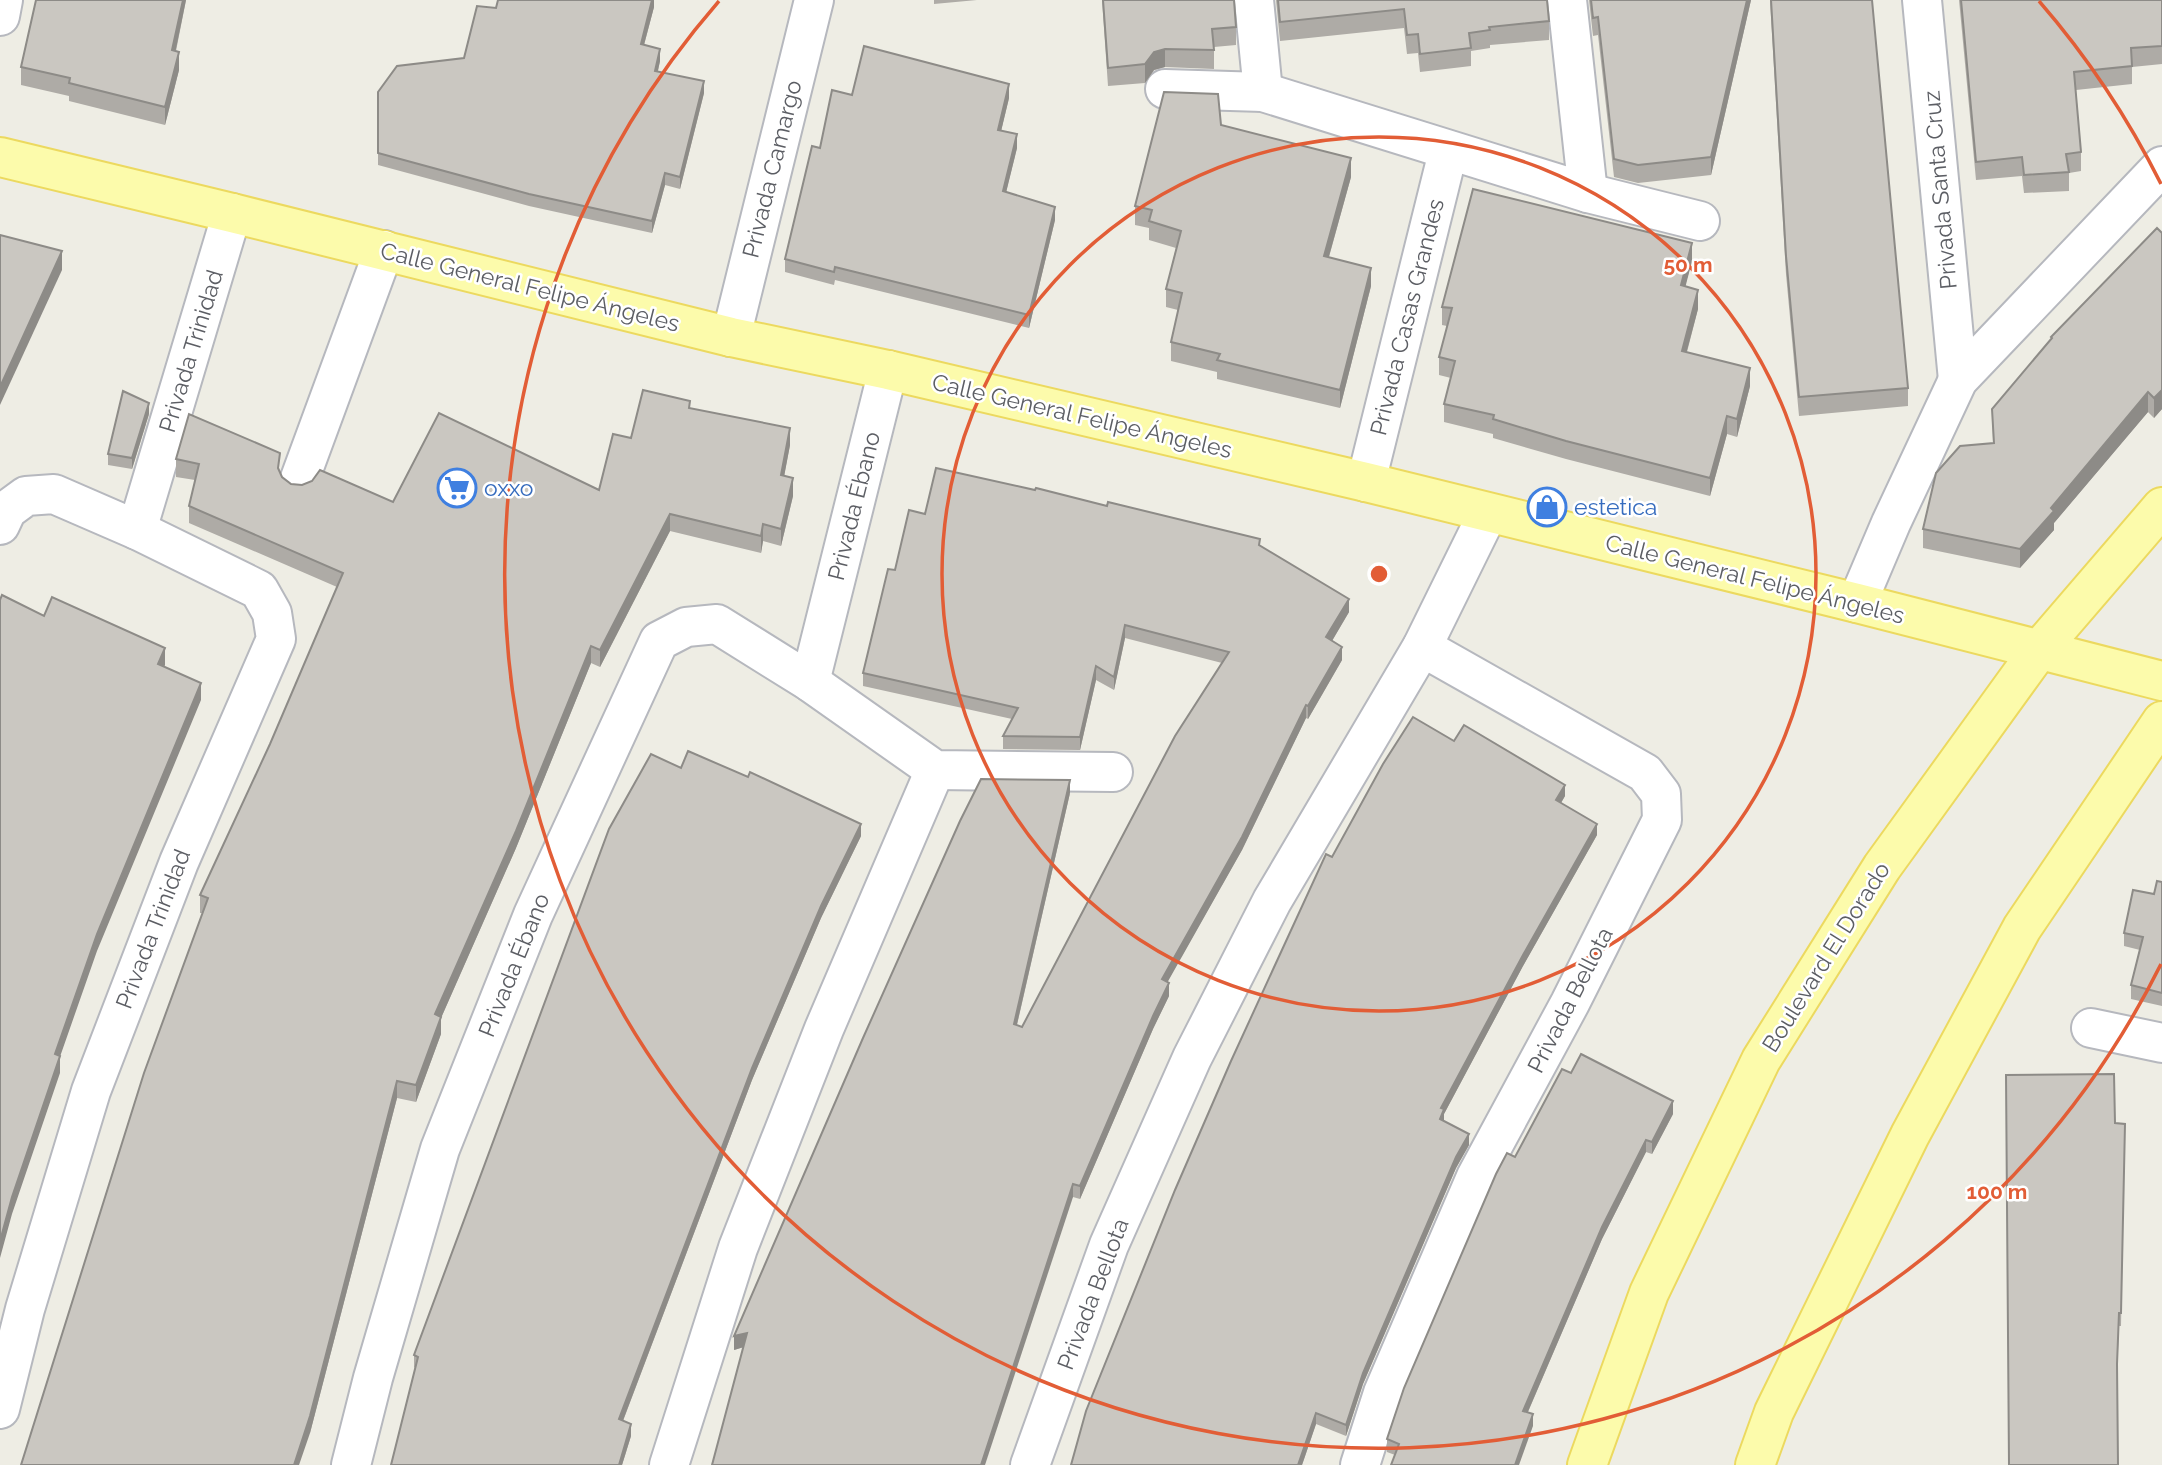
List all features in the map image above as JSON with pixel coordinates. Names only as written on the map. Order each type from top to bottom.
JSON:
[{"type":"main road","name":"Calle General Felipe Ángeles","points":[[0,157],[731,337],[888,370],[1366,482],[2162,681]]},
{"type":"main road","name":"Boulevard El Dorado","points":[[1587,1465],[1649,1293],[1761,1060],[1882,867],[2039,650],[2162,507]]},
{"type":"main road","points":[[1755,1465],[1774,1412],[1910,1135],[2022,928],[2162,722]]},
{"type":"street","points":[[0,16],[3,0]]},
{"type":"street","name":"Privada Camargo","points":[[731,337],[814,0]]},
{"type":"street","points":[[1254,0],[1263,92]]},
{"type":"street","points":[[1567,0],[1588,193]]},
{"type":"street","name":"Privada Santa Cruz","points":[[1922,0],[1958,380]]},
{"type":"street","points":[[1165,89],[1263,92],[1448,152],[1588,193],[1700,221]]},
{"type":"street","name":"Privada Casas Grandes","points":[[1366,482],[1448,152]]},
{"type":"street","points":[[1857,603],[1958,380],[2162,166]]},
{"type":"street","name":"Privada Trinidad","points":[[136,530],[232,213]]},
{"type":"street","points":[[299,481],[384,250]]},
{"type":"street","name":"Privada Ébano","points":[[810,682],[888,370]]},
{"type":"street","name":"Privada Trinidad","points":[[0,525],[7,510],[26,496],[54,494],[260,590],[272,613],[276,639],[178,862],[91,1091],[25,1309],[0,1409]]},
{"type":"street","name":"Privada Bellota","points":[[1030,1465],[1109,1245],[1192,1058],[1272,901],[1422,647],[1488,513]]},
{"type":"street","name":"Privada Ébano","points":[[351,1465],[373,1378],[440,1149],[533,915],[659,641],[686,627],[717,624],[810,682],[935,770]]},
{"type":"street","name":"Privada Bellota","points":[[1360,1465],[1383,1393],[1476,1177],[1570,1003],[1662,820],[1661,794],[1645,772],[1422,647]]},
{"type":"street","points":[[668,1465],[738,1248],[824,1029],[935,770],[1112,772]]},
{"type":"street","points":[[2091,1028],[2162,1043]]},
{"type":"building","points":[[36,0],[183,0],[172,50],[179,52],[165,107],[69,83],[70,78],[21,67]]},
{"type":"building","points":[[498,0],[652,0],[641,44],[660,49],[655,71],[704,81],[680,177],[665,173],[652,221],[529,194],[378,153],[378,92],[397,66],[464,58],[477,6],[496,8]]},
{"type":"building","points":[[1103,0],[1234,0],[1236,27],[1212,29],[1214,50],[1165,49],[1154,52],[1145,64],[1108,68]]},
{"type":"building","points":[[1278,0],[1547,0],[1549,21],[1489,27],[1490,30],[1469,33],[1471,48],[1420,54],[1418,34],[1407,35],[1404,9],[1280,22]]},
{"type":"building","points":[[1591,0],[1747,0],[1711,157],[1638,165],[1614,159],[1598,17],[1593,18]]},
{"type":"building","points":[[1771,0],[1872,0],[1908,388],[1799,397],[1786,256]]},
{"type":"building","points":[[1961,0],[2162,0],[2162,46],[2131,48],[2132,66],[2074,72],[2081,152],[2066,154],[2069,172],[2024,175],[2022,157],[1976,162]]},
{"type":"building","points":[[864,46],[1009,84],[998,130],[1017,134],[1003,191],[1055,207],[1029,315],[835,267],[834,272],[785,259],[812,146],[820,148],[832,90],[852,95]]},
{"type":"building","points":[[1164,92],[1218,94],[1221,125],[1351,158],[1324,256],[1371,268],[1340,390],[1217,360],[1220,354],[1171,342],[1182,293],[1166,289],[1181,231],[1149,221],[1152,210],[1135,206]]},
{"type":"building","points":[[1473,189],[1692,243],[1681,285],[1698,290],[1682,351],[1750,368],[1737,419],[1727,416],[1710,478],[1566,441],[1493,419],[1494,415],[1444,404],[1455,361],[1439,357],[1452,308],[1442,307]]},
{"type":"building","points":[[2157,228],[2162,233],[2162,390],[2154,398],[2148,392],[2051,508],[2054,511],[2020,549],[1923,529],[1936,473],[1960,446],[1994,443],[1992,409],[2051,337]]},
{"type":"building","points":[[0,235],[62,251],[0,387]]},
{"type":"building","points":[[643,390],[690,401],[689,408],[790,428],[781,475],[793,478],[781,529],[763,524],[761,536],[670,514],[600,650],[591,646],[516,831],[435,1014],[441,1017],[416,1085],[397,1081],[310,1416],[294,1465],[21,1465],[144,1073],[208,898],[200,895],[270,744],[343,573],[189,506],[199,464],[176,459],[189,414],[280,453],[278,468],[282,477],[291,484],[302,485],[312,481],[320,470],[393,502],[439,413],[599,490],[613,434],[631,438]]},
{"type":"building","points":[[123,391],[149,403],[132,458],[108,454]]},
{"type":"building","points":[[936,468],[1035,490],[1036,488],[1107,506],[1108,502],[1260,539],[1259,545],[1349,599],[1326,637],[1342,647],[1308,706],[1306,705],[1242,837],[1162,979],[1169,983],[1080,1186],[1073,1184],[981,1465],[712,1465],[747,1333],[734,1336],[863,1038],[981,779],[1070,780],[1014,1024],[1022,1027],[1175,736],[1229,652],[1125,625],[1114,677],[1096,666],[1080,737],[1003,736],[1018,708],[863,673],[888,569],[895,570],[909,510],[925,514]]},
{"type":"building","points":[[2,595],[44,616],[52,597],[165,648],[158,664],[201,683],[97,934],[55,1054],[60,1056],[12,1197],[0,1241],[0,600]]},
{"type":"building","points":[[1413,717],[1454,741],[1464,725],[1565,785],[1556,800],[1597,824],[1441,1108],[1444,1109],[1440,1119],[1469,1134],[1456,1157],[1363,1373],[1346,1425],[1316,1413],[1298,1465],[1071,1465],[1086,1411],[1175,1190],[1231,1061],[1326,854],[1332,857],[1383,764]]},
{"type":"building","points":[[688,751],[748,777],[750,772],[861,824],[821,906],[752,1068],[619,1419],[631,1424],[619,1465],[391,1465],[418,1357],[414,1355],[609,829],[651,754],[681,768]]},
{"type":"building","points":[[2157,881],[2162,882],[2162,993],[2131,985],[2143,937],[2124,933],[2133,890],[2154,894]]},
{"type":"building","points":[[1581,1054],[1673,1101],[1652,1142],[1646,1140],[1602,1227],[1523,1411],[1533,1414],[1515,1465],[1391,1465],[1399,1444],[1387,1439],[1404,1388],[1496,1174],[1507,1153],[1515,1157],[1562,1069],[1571,1073]]},
{"type":"building","points":[[2114,1074],[2115,1123],[2125,1124],[2121,1313],[2117,1364],[2118,1465],[2009,1465],[2006,1075]]},
{"type":"place","name":"oxxo","points":[[457,488]]},
{"type":"place","name":"estetica","points":[[1547,507]]}]
